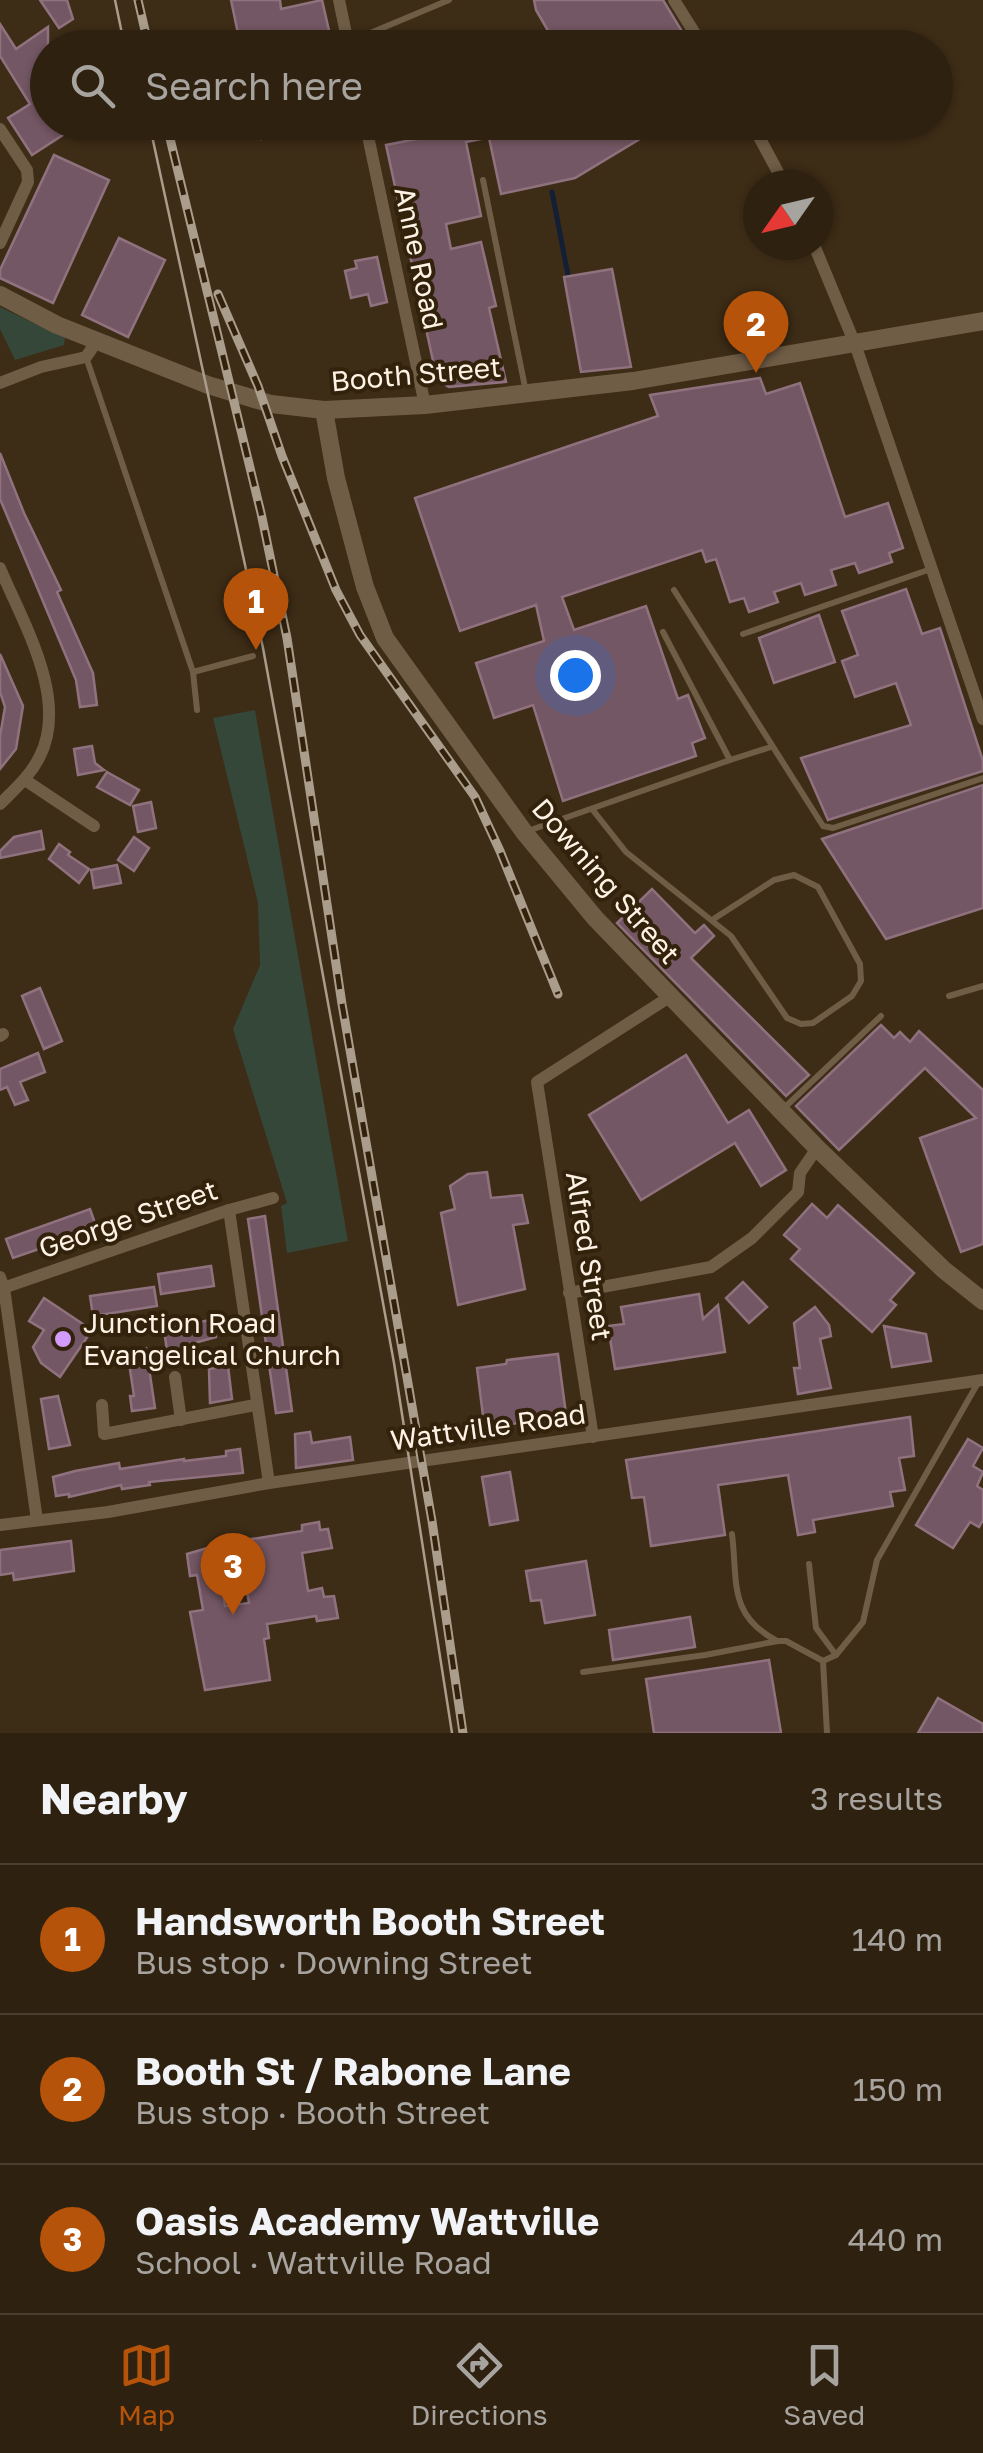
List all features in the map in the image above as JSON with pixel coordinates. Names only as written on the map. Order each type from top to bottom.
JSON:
[{"type":"street","points":[[339,0],[345,30]]},
{"type":"street","points":[[674,0],[693,30]]},
{"type":"street","points":[[0,129],[27,170],[28,182],[0,243]]},
{"type":"street","name":"Anne Road","points":[[369,140],[425,405]]},
{"type":"street","points":[[761,140],[777,170]]},
{"type":"street","points":[[820,260],[855,344],[983,719]]},
{"type":"street","name":"Booth Street","points":[[0,295],[91,349],[271,404],[324,410],[425,405],[633,381],[983,321]]},
{"type":"street","points":[[0,382],[91,349]]},
{"type":"street","name":"Downing Street","points":[[324,410],[341,496],[380,628],[409,675],[473,751],[524,832],[596,918],[817,1148],[944,1270],[982,1297]]},
{"type":"street","points":[[0,568],[5,592],[42,665],[49,723],[40,756],[25,780],[0,804]]},
{"type":"street","points":[[25,780],[94,826]]},
{"type":"street","name":"Alfred Street","points":[[592,1437],[537,1082],[671,996]]},
{"type":"street","points":[[569,1293],[711,1267],[752,1238],[798,1192],[800,1173],[817,1148]]},
{"type":"street","name":"George Street","points":[[1,1285],[273,1198]]},
{"type":"street","points":[[228,1210],[269,1483]]},
{"type":"street","points":[[1,1285],[37,1520]]},
{"type":"street","points":[[174,1376],[181,1420]]},
{"type":"street","name":"Wattville Road","points":[[0,1525],[981,1380]]},
{"type":"street","points":[[102,1406],[104,1434],[256,1405]]},
{"type":"lane","points":[[382,30],[449,0]]},
{"type":"lane","points":[[483,180],[526,393]]},
{"type":"lane","points":[[91,349],[193,672],[197,710]]},
{"type":"lane","points":[[743,634],[932,569]]},
{"type":"lane","points":[[674,590],[823,826],[833,828],[983,778]]},
{"type":"lane","points":[[664,632],[730,760]]},
{"type":"lane","points":[[193,672],[252,656]]},
{"type":"lane","points":[[524,832],[771,747]]},
{"type":"lane","points":[[592,809],[626,852],[730,936],[787,1018],[801,1024],[813,1023],[852,996],[861,981],[860,964],[818,887],[794,874],[774,880],[712,920]]},
{"type":"lane","points":[[949,996],[983,986]]},
{"type":"lane","points":[[781,1110],[880,1016]]},
{"type":"lane","points":[[824,1660],[836,1654],[863,1622],[877,1560],[981,1380]]},
{"type":"lane","points":[[732,1534],[742,1612],[762,1633],[778,1641]]},
{"type":"lane","points":[[809,1564],[816,1628],[836,1654]]},
{"type":"lane","points":[[584,1672],[705,1656],[778,1641],[824,1660]]},
{"type":"lane","points":[[824,1660],[827,1733]]},
{"type":"green space","points":[[0,307],[65,338],[64,345],[15,360],[0,329]]},
{"type":"green space","points":[[255,710],[348,1241],[287,1253],[281,1206],[287,1203],[233,1029],[260,965],[258,903],[213,718]]},
{"type":"building","points":[[40,0],[67,0],[73,19],[59,28]]},
{"type":"building","points":[[231,0],[280,0],[281,9],[322,0],[329,30],[237,30]]},
{"type":"building","points":[[534,0],[663,0],[681,30],[548,30]]},
{"type":"building","points":[[0,24],[16,49],[30,39],[30,104],[0,56]]},
{"type":"building","points":[[30,104],[30,140],[55,140],[32,155],[8,118]]},
{"type":"building","points":[[412,140],[476,140],[466,142],[481,216],[446,224],[451,249],[481,242],[496,306],[489,308],[506,382],[449,387],[440,382],[386,145]]},
{"type":"building","points":[[489,140],[638,140],[575,178],[501,194]]},
{"type":"building","points":[[54,155],[109,180],[53,303],[0,278],[0,270]]},
{"type":"building","points":[[119,238],[165,260],[128,337],[82,315]]},
{"type":"building","points":[[377,257],[387,302],[371,306],[368,294],[351,298],[345,271],[357,268],[355,261]]},
{"type":"building","points":[[612,269],[631,367],[581,372],[564,277]]},
{"type":"building","points":[[760,378],[766,394],[800,383],[845,517],[888,503],[903,548],[889,553],[892,562],[859,573],[855,563],[831,570],[836,585],[805,595],[801,583],[774,592],[778,602],[749,612],[744,598],[730,602],[716,559],[706,562],[702,550],[562,597],[574,630],[646,606],[678,699],[688,695],[705,738],[692,743],[696,756],[563,801],[533,705],[494,718],[476,663],[544,641],[536,605],[460,631],[415,498],[658,416],[650,395]]},
{"type":"building","points":[[0,453],[93,673],[97,705],[80,707],[76,680],[0,499]]},
{"type":"building","points":[[906,589],[922,634],[940,628],[983,771],[828,820],[801,758],[911,725],[896,683],[855,697],[842,661],[858,655],[842,611]]},
{"type":"building","points":[[819,615],[835,662],[774,683],[759,638]]},
{"type":"building","points":[[0,654],[23,706],[16,749],[0,769],[5,707],[0,692]]},
{"type":"building","points":[[92,746],[95,763],[104,770],[78,775],[74,749]]},
{"type":"building","points":[[107,772],[139,790],[130,805],[97,787]]},
{"type":"building","points":[[983,785],[983,908],[886,939],[822,839]]},
{"type":"building","points":[[151,802],[156,828],[138,832],[133,806]]},
{"type":"building","points":[[41,831],[44,849],[0,858],[0,851],[14,837]]},
{"type":"building","points":[[134,837],[149,848],[134,871],[118,860]]},
{"type":"building","points":[[59,844],[89,869],[79,883],[49,859]]},
{"type":"building","points":[[117,865],[121,883],[94,888],[91,870]]},
{"type":"building","points":[[652,889],[695,933],[704,925],[714,936],[691,958],[809,1075],[786,1096],[617,923]]},
{"type":"building","points":[[40,988],[62,1041],[44,1049],[22,996]]},
{"type":"building","points":[[881,1025],[894,1038],[900,1032],[910,1042],[919,1031],[983,1090],[983,1244],[961,1252],[920,1138],[976,1118],[925,1068],[839,1150],[796,1106]]},
{"type":"building","points":[[38,1053],[45,1072],[20,1082],[28,1100],[15,1105],[7,1087],[0,1090],[0,1069]]},
{"type":"building","points":[[686,1055],[728,1123],[749,1110],[786,1170],[761,1186],[735,1143],[641,1200],[589,1115]]},
{"type":"building","points":[[487,1172],[491,1198],[522,1195],[528,1223],[513,1225],[525,1289],[458,1305],[441,1213],[455,1209],[450,1186],[468,1174]]},
{"type":"building","points":[[812,1204],[827,1218],[838,1205],[914,1273],[890,1300],[896,1305],[872,1332],[791,1259],[800,1249],[784,1235]]},
{"type":"building","points":[[90,1209],[97,1229],[13,1258],[6,1239]]},
{"type":"building","points":[[265,1216],[292,1411],[276,1413],[248,1219]]},
{"type":"building","points":[[211,1266],[214,1286],[161,1294],[158,1274]]},
{"type":"building","points":[[743,1282],[767,1307],[749,1323],[726,1298]]},
{"type":"building","points":[[154,1287],[157,1306],[93,1316],[90,1296]]},
{"type":"building","points":[[699,1294],[703,1319],[718,1305],[725,1352],[615,1369],[608,1326],[624,1324],[621,1307]]},
{"type":"building","name":"Junction Road Evangelical Church","points":[[44,1298],[92,1330],[60,1377],[41,1363],[33,1347],[44,1330],[29,1321]]},
{"type":"building","points":[[815,1307],[829,1325],[831,1336],[820,1339],[831,1388],[798,1394],[794,1368],[800,1368],[794,1323]]},
{"type":"building","points":[[214,1319],[216,1337],[167,1351],[164,1330]]},
{"type":"building","points":[[884,1326],[926,1334],[931,1361],[892,1367]]},
{"type":"building","points":[[146,1348],[155,1408],[132,1411],[130,1396],[134,1396],[127,1350]]},
{"type":"building","points":[[558,1354],[566,1414],[491,1428],[490,1417],[483,1416],[477,1368]]},
{"type":"building","points":[[228,1366],[232,1399],[210,1403],[209,1369]]},
{"type":"building","points":[[58,1396],[70,1445],[49,1449],[41,1399]]},
{"type":"building","points":[[910,1417],[914,1456],[899,1458],[905,1490],[890,1492],[893,1506],[813,1520],[815,1532],[798,1535],[788,1475],[718,1485],[725,1535],[651,1546],[644,1497],[632,1498],[626,1460]]},
{"type":"building","points":[[310,1432],[312,1443],[350,1437],[353,1460],[296,1468],[295,1434]]},
{"type":"building","points":[[968,1439],[983,1448],[973,1466],[983,1472],[977,1486],[983,1490],[983,1520],[979,1527],[970,1522],[953,1548],[916,1525]]},
{"type":"building","points":[[240,1449],[243,1473],[56,1496],[53,1477],[75,1471],[119,1463],[120,1469],[226,1456],[226,1451]]},
{"type":"building","points":[[510,1472],[518,1520],[490,1525],[482,1477]]},
{"type":"building","points":[[319,1522],[320,1530],[328,1529],[332,1548],[302,1553],[308,1591],[322,1588],[324,1597],[334,1596],[338,1618],[317,1621],[316,1616],[267,1624],[269,1638],[264,1639],[270,1680],[205,1690],[190,1612],[203,1610],[197,1575],[190,1576],[187,1554],[221,1544],[220,1538],[232,1536],[233,1542],[302,1531],[302,1525]],"holes":[[[243,1569],[249,1603],[225,1606],[220,1573]]]},
{"type":"building","points":[[71,1541],[74,1571],[14,1580],[13,1573],[0,1575],[0,1550]]},
{"type":"building","points":[[586,1561],[595,1615],[545,1623],[541,1600],[531,1601],[526,1571]]},
{"type":"building","points":[[690,1617],[695,1647],[613,1660],[609,1630]]},
{"type":"building","points":[[769,1660],[781,1733],[654,1733],[646,1679]]},
{"type":"building","points":[[938,1698],[983,1724],[983,1733],[918,1733]]},
{"type":"waterway","points":[[552,192],[568,275]]},
{"type":"tram line","points":[[115,0],[121,30]]},
{"type":"tram line","points":[[153,140],[263,648],[394,1363],[452,1733]]},
{"type":"railway","points":[[138,0],[145,30]]},
{"type":"railway","points":[[170,140],[261,513],[287,638],[342,1004],[432,1521],[463,1733]]},
{"type":"railway","points":[[218,294],[258,386],[336,590],[360,635],[475,797],[558,994]]},
{"type":"place","name":"Booth St / Rabone Lane","points":[[756,373]]},
{"type":"place","name":"Handsworth Booth Street","points":[[256,650]]},
{"type":"place","name":"Junction Road Evangelical Church","points":[[63,1339]]},
{"type":"place","name":"Oasis Academy Wattville","points":[[233,1615]]}]
